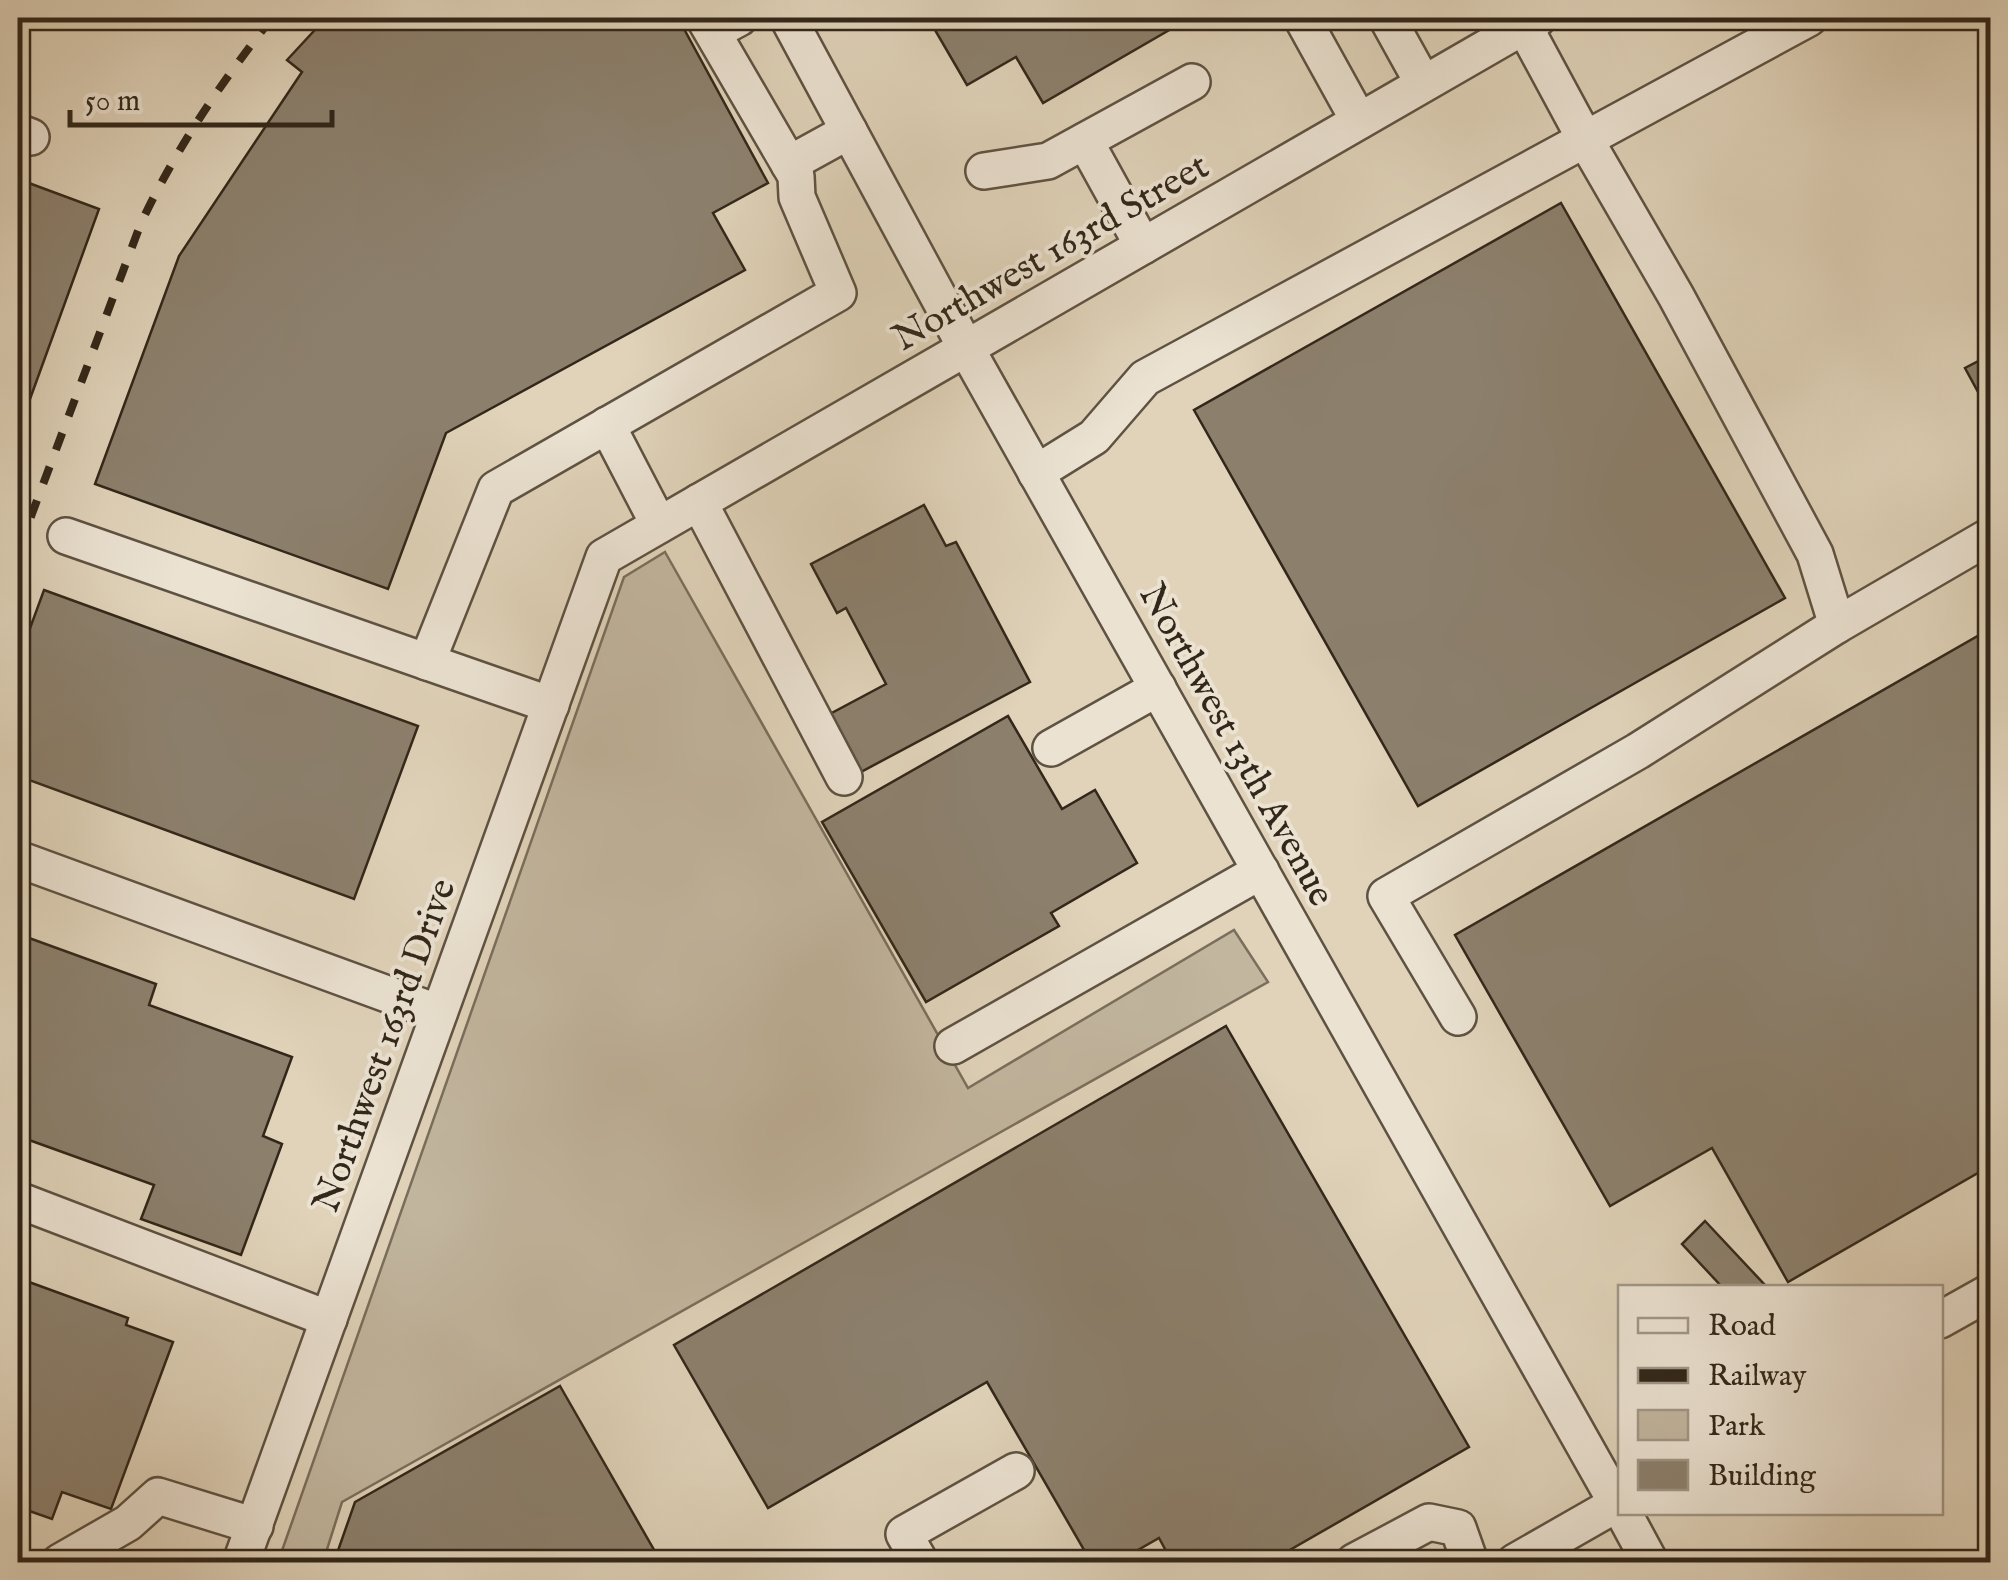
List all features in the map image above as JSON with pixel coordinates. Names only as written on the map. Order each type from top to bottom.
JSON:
[{"type":"street","name":"Northwest 13th Avenue","points":[[788,18],[966,348],[1618,1503]]},
{"type":"street","points":[[1302,18],[1359,121]]},
{"type":"street","points":[[1386,18],[1424,84]]},
{"type":"street","points":[[1036,473],[1094,437],[1145,378],[1808,18]]},
{"type":"street","points":[[427,662],[496,488],[838,293],[797,197],[796,176],[719,22]]},
{"type":"street","points":[[1531,22],[1585,139],[1676,296],[1815,554],[1837,625]]},
{"type":"street","name":"Northwest 163rd Street","points":[[604,557],[1531,22]]},
{"type":"street","points":[[984,172],[1048,161],[1192,82]]},
{"type":"street","points":[[789,164],[849,131]]},
{"type":"street","points":[[1085,141],[1143,246]]},
{"type":"street","points":[[607,425],[659,525]]},
{"type":"street","points":[[699,502],[844,777]]},
{"type":"street","points":[[66,536],[551,705]]},
{"type":"street","points":[[1458,1018],[1386,896],[1638,751],[1837,625],[1990,536]]},
{"type":"street","name":"Northwest 163rd Drive","points":[[241,1562],[604,557]]},
{"type":"street","points":[[1051,748],[1158,688]]},
{"type":"street","points":[[18,859],[439,1013]]},
{"type":"street","points":[[952,1046],[1261,871]]},
{"type":"street","points":[[18,1200],[329,1319]]},
{"type":"street","points":[[1943,1318],[1990,1292]]},
{"type":"street","points":[[920,1562],[904,1534],[1016,1471]]},
{"type":"street","points":[[60,1562],[128,1523],[158,1496],[254,1526]]},
{"type":"street","points":[[1515,1562],[1618,1508]]},
{"type":"street","name":"Northwest 13th Avenue","points":[[1624,1515],[1650,1562]]},
{"type":"street","points":[[1354,1562],[1429,1522],[1458,1528],[1470,1562]]},
{"type":"green space","points":[[665,552],[968,1088],[1234,930],[1268,982],[342,1502],[323,1562],[278,1562],[624,577]]},
{"type":"building","points":[[326,18],[678,18],[768,183],[713,213],[745,270],[446,433],[388,589],[95,484],[179,256],[302,72],[287,60]]},
{"type":"building","points":[[928,18],[1190,18],[1043,103],[1016,57],[967,85]]},
{"type":"building","points":[[18,179],[99,209],[18,432]]},
{"type":"building","points":[[1561,203],[1785,598],[1418,806],[1194,410]]},
{"type":"building","points":[[1990,355],[1990,414],[1965,368]]},
{"type":"building","points":[[924,505],[946,546],[956,542],[1030,682],[859,773],[828,715],[886,684],[846,608],[837,613],[811,564]]},
{"type":"building","points":[[44,590],[418,726],[354,899],[18,776],[18,661]]},
{"type":"building","points":[[1990,629],[1990,1166],[1788,1282],[1712,1148],[1610,1206],[1455,935]]},
{"type":"building","points":[[1008,716],[1062,809],[1095,790],[1137,863],[1051,913],[1059,926],[926,1002],[822,822]]},
{"type":"building","points":[[18,934],[156,984],[149,1005],[292,1057],[263,1136],[282,1144],[241,1255],[141,1219],[154,1185],[18,1136]]},
{"type":"building","points":[[1226,1026],[1469,1447],[1269,1562],[1172,1562],[1159,1538],[1117,1562],[1091,1562],[987,1382],[768,1508],[674,1345]]},
{"type":"building","points":[[1705,1221],[1764,1284],[1720,1285],[1682,1244]]},
{"type":"building","points":[[18,1278],[128,1318],[126,1325],[173,1342],[111,1509],[62,1492],[52,1519],[18,1507]]},
{"type":"building","points":[[560,1386],[661,1562],[334,1562],[355,1502]]},
{"type":"railway","points":[[18,551],[141,223],[200,117],[272,18]]}]
